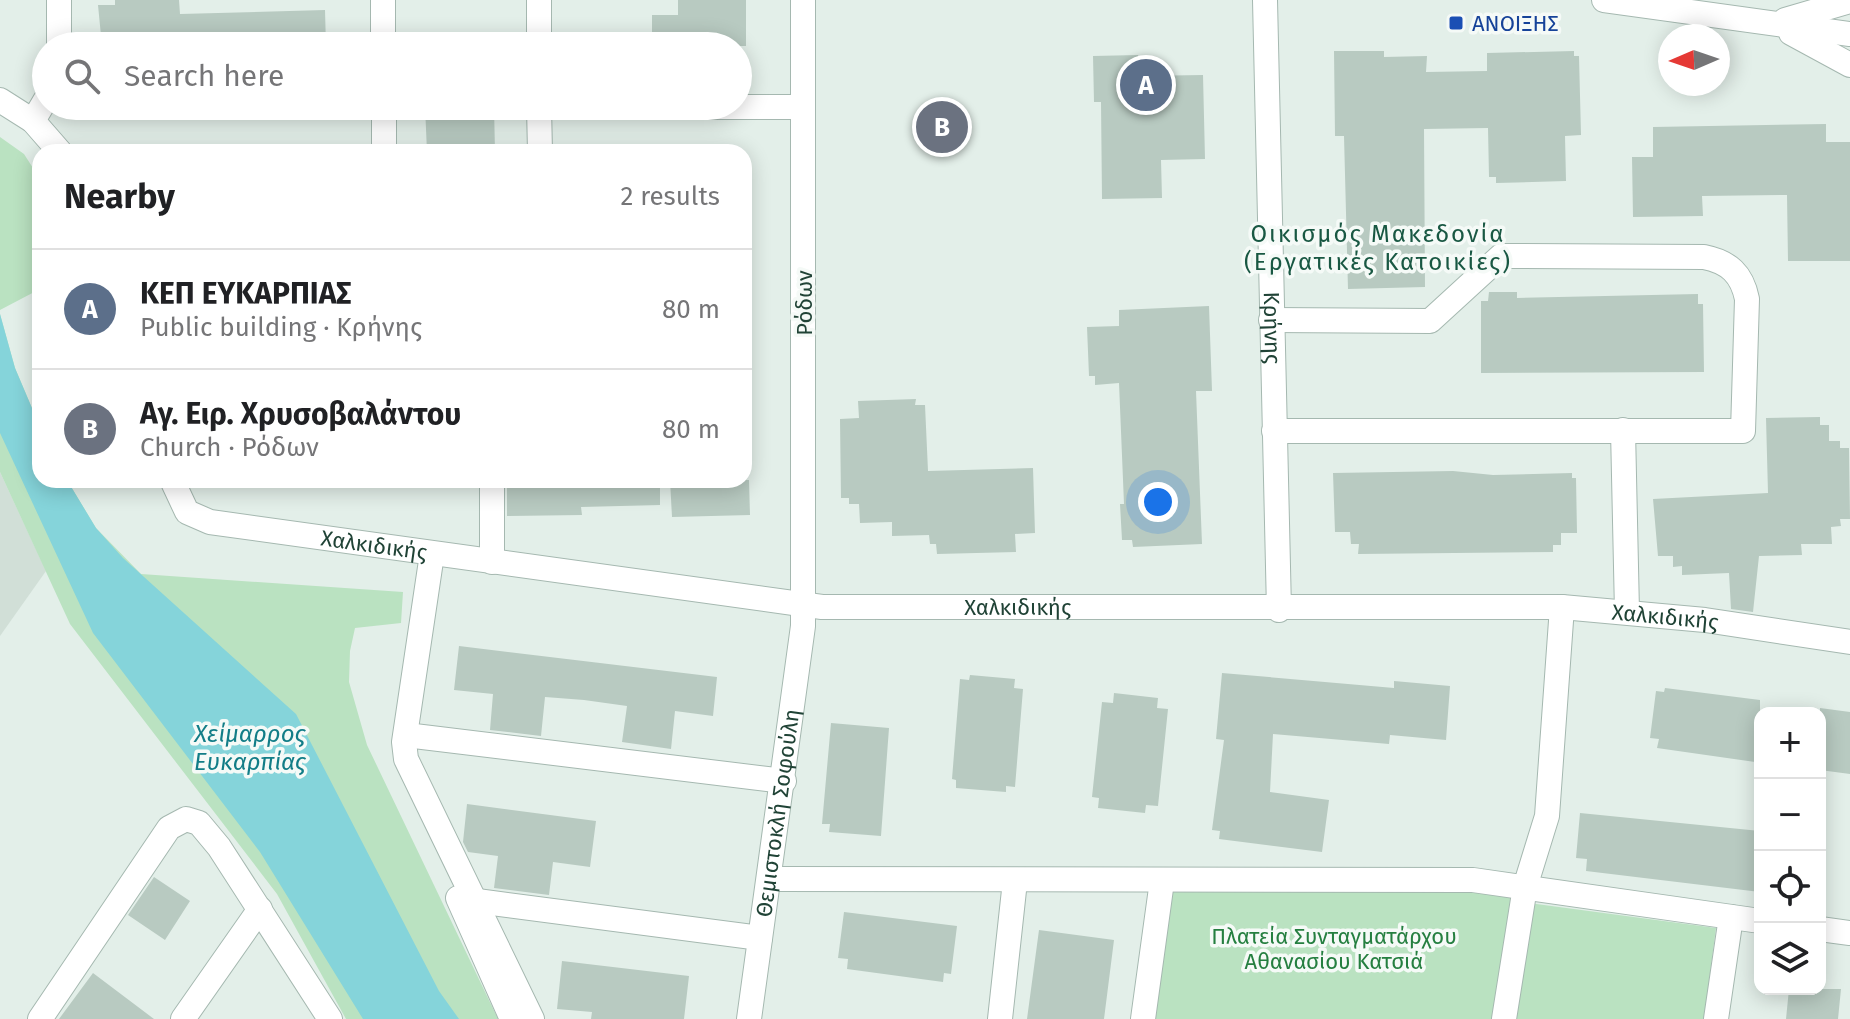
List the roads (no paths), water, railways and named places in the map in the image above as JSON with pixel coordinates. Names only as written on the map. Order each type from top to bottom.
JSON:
[{"type":"street","points":[[59,0],[59,32]]},
{"type":"street","points":[[383,0],[383,32]]},
{"type":"street","points":[[539,0],[539,32]]},
{"type":"street","name":"Ρόδων","points":[[803,0],[804,606]]},
{"type":"street","name":"Κρήνης","points":[[1265,0],[1279,610]]},
{"type":"street","points":[[1604,0],[1707,7],[1771,24],[1850,34]]},
{"type":"street","points":[[1771,24],[1850,1]]},
{"type":"street","points":[[1771,24],[1850,65]]},
{"type":"street","points":[[0,100],[33,121],[53,144]]},
{"type":"street","points":[[752,107],[803,107]]},
{"type":"street","points":[[384,120],[384,144]]},
{"type":"street","points":[[539,120],[540,144]]},
{"type":"street","points":[[1271,320],[1430,321],[1501,256],[1692,256],[1726,264],[1743,283],[1747,299],[1743,431],[1274,431]]},
{"type":"street","points":[[1623,430],[1627,612]]},
{"type":"street","name":"Χαλκιδικής","points":[[175,488],[191,516],[210,522],[804,606],[1279,610],[1562,607],[1627,612],[1850,642]]},
{"type":"street","points":[[492,488],[492,562]]},
{"type":"street","points":[[428,553],[406,735],[406,759],[532,1019]]},
{"type":"street","points":[[428,553],[394,749],[395,760],[512,1019]]},
{"type":"street","name":"Θεμιστοκλή Σοφούλη","points":[[749,1019],[784,781],[804,606]]},
{"type":"street","points":[[1504,1019],[1525,887],[1547,816],[1562,607]]},
{"type":"street","points":[[406,735],[784,781]]},
{"type":"street","points":[[40,1019],[169,828],[178,820],[199,823],[260,909],[330,1019]]},
{"type":"street","points":[[770,879],[1441,879],[1525,887],[1754,920]]},
{"type":"street","points":[[1000,1019],[1015,881]]},
{"type":"street","points":[[1143,1019],[1162,881]]},
{"type":"street","points":[[477,901],[760,938]]},
{"type":"street","points":[[183,1019],[260,909]]},
{"type":"street","points":[[1716,1019],[1731,917]]},
{"type":"street","points":[[1826,930],[1850,933]]},
{"type":"water","name":"Χείμαρρος Ευκαρπίας","points":[[0,314],[15,368],[32,408],[32,488],[72,488],[96,528],[123,558],[296,714],[439,991],[459,1019],[363,1019],[260,852],[93,633],[0,433]]},
{"type":"place","name":"ΑΝΟΙΞΗΣ","points":[[1456,23]]},
{"type":"place","name":"ΚΕΠ ΕΥΚΑΡΠΙΑΣ","points":[[1146,85]]},
{"type":"place","name":"Αγ. Ειρ. Χρυσοβαλάντου","points":[[942,127]]},
{"type":"district","name":"Οικισμός Μακεδονία (Εργατικές Κατοικίες)","points":[[1378,248]]},
{"type":"park label","name":"Πλατεία Συνταγματάρχου Αθανασίου Κατσιά","points":[[1334,948]]}]
